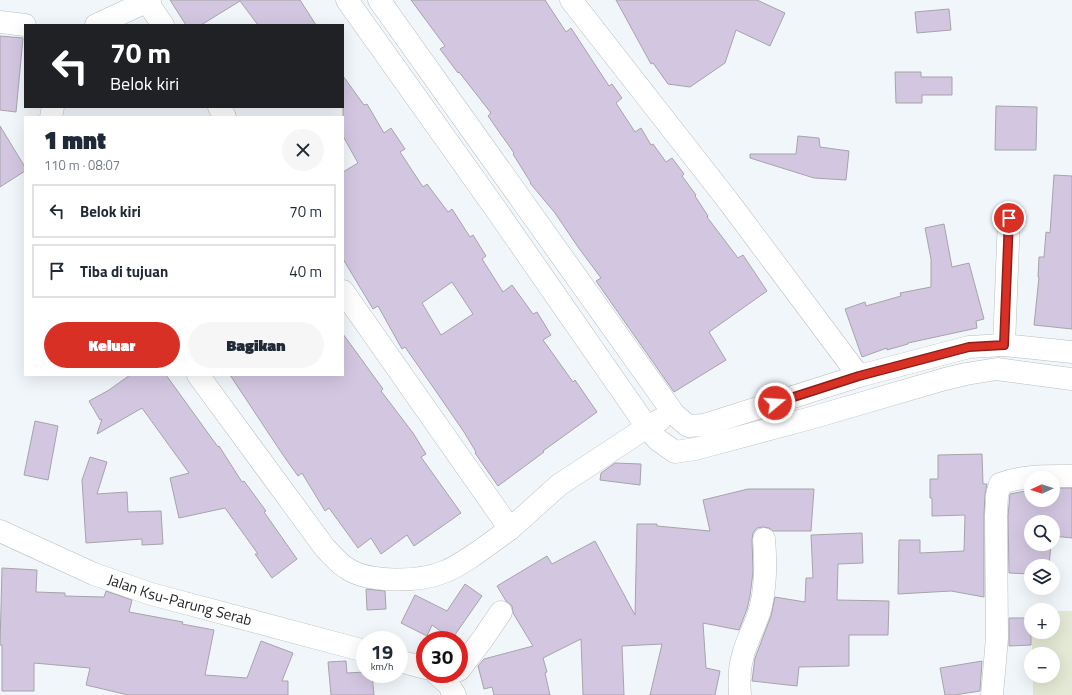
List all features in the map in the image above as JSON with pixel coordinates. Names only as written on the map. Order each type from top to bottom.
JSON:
[{"type":"street","points":[[348,0],[647,426],[658,440],[675,452],[695,450],[966,374],[997,369],[1072,378]]},
{"type":"street","points":[[379,0],[674,414],[688,426],[704,425],[859,376],[969,347],[1004,345],[1072,352]]},
{"type":"street","points":[[571,0],[729,202],[859,376]]},
{"type":"street","points":[[98,24],[149,1],[162,24]]},
{"type":"street","points":[[0,22],[24,25]]},
{"type":"street","points":[[1004,345],[1009,218]]},
{"type":"street","points":[[344,292],[510,529]]},
{"type":"street","points":[[199,376],[325,548],[348,569],[371,577],[398,579],[424,578],[443,572],[459,564],[510,529],[559,485],[647,426],[674,414]]},
{"type":"street","points":[[695,450],[704,425]]},
{"type":"street","points":[[992,695],[997,638],[996,516],[997,495],[1000,484],[1012,479],[1037,476],[1072,476]]},
{"type":"street","name":"Jalan Ksu-Parung Serab","points":[[0,531],[94,574],[151,594],[356,649]]},
{"type":"street","points":[[740,695],[740,668],[742,657],[760,608],[764,588],[766,569],[764,539]]},
{"type":"street","points":[[468,658],[501,612]]},
{"type":"green space","points":[[1060,611],[1072,611],[1072,695],[1033,695],[1033,683],[1060,683],[1060,647],[1032,647],[1032,639],[1060,639]]},
{"type":"building","points":[[170,0],[300,0],[315,24],[257,24],[240,1],[203,24],[185,24]]},
{"type":"building","points":[[411,0],[545,0],[566,32],[571,28],[609,86],[612,84],[622,98],[616,103],[635,132],[641,128],[651,145],[653,144],[666,162],[672,158],[684,174],[682,176],[696,195],[695,196],[708,216],[707,217],[738,258],[743,255],[767,291],[709,332],[726,360],[674,392],[596,281],[601,278],[555,213],[530,183],[513,154],[514,153],[488,116],[491,113],[440,49],[445,46]]},
{"type":"building","points":[[616,0],[757,0],[785,13],[770,46],[736,30],[725,63],[690,87],[668,84],[653,63],[651,64]]},
{"type":"building","points":[[949,9],[951,30],[917,33],[915,12]]},
{"type":"building","points":[[0,36],[23,38],[16,112],[0,110]]},
{"type":"building","points":[[895,72],[921,72],[921,77],[952,77],[952,95],[922,95],[922,103],[896,103]]},
{"type":"building","points":[[344,77],[364,105],[367,104],[384,133],[391,128],[405,149],[400,152],[423,187],[427,184],[448,212],[452,209],[470,237],[473,235],[486,256],[482,259],[503,292],[512,285],[533,314],[537,312],[551,335],[543,340],[573,382],[575,380],[597,412],[498,486],[475,453],[476,452],[464,432],[405,347],[402,349],[378,306],[373,309],[344,261],[344,171],[358,163],[344,138]],"holes":[[[452,282],[473,314],[441,335],[422,303]]]},
{"type":"building","points":[[996,106],[1037,107],[1036,150],[995,150]]},
{"type":"building","points":[[0,126],[24,165],[24,172],[0,187]]},
{"type":"building","points":[[798,136],[819,138],[820,147],[849,151],[846,180],[814,178],[750,158],[750,154],[796,154]]},
{"type":"building","points":[[1054,175],[1072,176],[1072,329],[1034,325],[1039,277],[1039,257],[1044,257],[1046,232],[1050,233]]},
{"type":"building","points":[[944,224],[952,267],[969,263],[984,319],[976,321],[977,328],[908,343],[887,350],[887,348],[862,357],[845,309],[865,302],[866,306],[901,296],[900,293],[931,287],[931,259],[925,228]]},
{"type":"building","points":[[344,335],[383,389],[381,391],[413,433],[426,454],[421,457],[461,513],[414,546],[407,535],[381,554],[371,538],[358,548],[329,508],[325,511],[302,473],[298,476],[231,376],[344,376]]},
{"type":"building","points":[[129,376],[167,376],[218,447],[219,446],[242,482],[244,481],[266,511],[264,512],[297,559],[272,578],[255,554],[258,554],[225,508],[179,518],[170,478],[189,473],[142,408],[97,434],[102,419],[100,420],[89,401],[109,390]]},
{"type":"building","points":[[35,421],[58,426],[48,480],[24,475]]},
{"type":"building","points":[[982,454],[983,484],[987,484],[984,515],[984,597],[951,591],[898,594],[899,540],[920,540],[920,553],[964,551],[965,515],[932,516],[930,479],[938,479],[938,455]]},
{"type":"building","points":[[90,457],[107,462],[97,494],[127,492],[128,512],[161,511],[163,544],[142,545],[142,539],[86,543],[82,480]]},
{"type":"building","points":[[615,463],[641,464],[640,485],[600,480],[601,473]]},
{"type":"building","points":[[1060,488],[1072,488],[1072,538],[1060,537],[1060,515],[1024,515],[1024,551],[1050,551],[1050,559],[1024,559],[1024,574],[1009,573],[1008,516],[1010,494],[1024,491],[1024,507],[1060,507]]},
{"type":"building","points":[[748,489],[814,489],[811,531],[773,531],[769,528],[763,527],[757,528],[753,533],[753,572],[750,596],[739,630],[703,623],[706,668],[720,671],[715,695],[650,695],[662,644],[622,646],[624,695],[583,695],[581,639],[543,658],[547,672],[545,673],[550,695],[494,695],[492,687],[484,689],[478,666],[484,659],[533,646],[513,613],[512,606],[506,601],[497,586],[547,556],[552,564],[595,541],[635,615],[637,524],[657,524],[657,526],[710,531],[703,500]]},
{"type":"building","points":[[862,533],[863,563],[838,564],[837,600],[889,601],[888,635],[849,635],[849,666],[799,667],[797,686],[752,681],[755,658],[771,616],[775,597],[805,602],[806,578],[813,578],[811,535]]},
{"type":"building","points":[[2,568],[37,570],[36,592],[65,593],[65,596],[104,597],[106,591],[132,600],[129,612],[183,622],[182,624],[214,630],[205,675],[247,678],[261,641],[293,653],[282,681],[288,681],[288,695],[128,695],[86,685],[90,668],[34,663],[34,691],[2,691],[2,645],[0,645]]},
{"type":"building","points":[[465,584],[482,596],[458,631],[441,631],[432,625],[429,631],[417,631],[401,623],[415,595],[447,611]]},
{"type":"building","points":[[366,589],[385,591],[386,609],[367,610]]},
{"type":"building","points":[[1009,618],[1024,618],[1024,639],[1031,639],[1031,645],[1009,646]]},
{"type":"building","points":[[346,661],[347,673],[356,672],[356,683],[373,683],[374,695],[331,695],[328,662]]},
{"type":"building","points":[[982,661],[980,691],[945,695],[940,668]]},
{"type":"route","points":[[775,403],[859,376],[969,347],[1004,345],[1009,218]]}]
